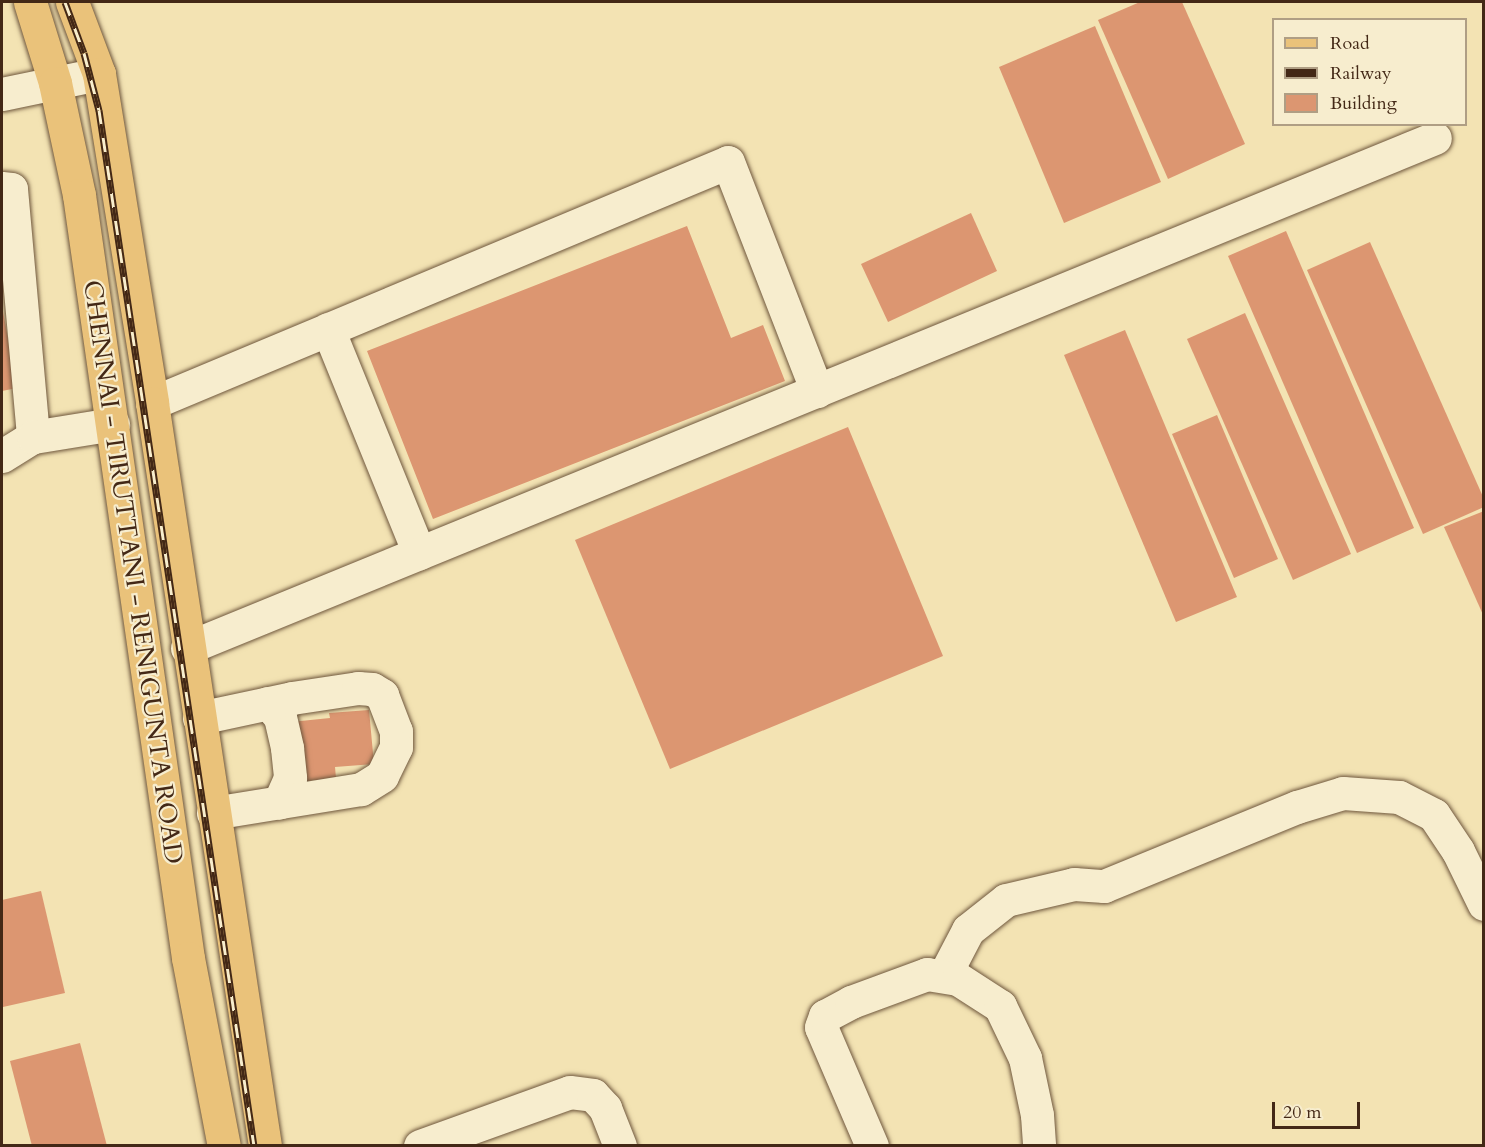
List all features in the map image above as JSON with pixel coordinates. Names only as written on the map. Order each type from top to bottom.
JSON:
[{"type":"main road","name":"CHENNAI - TIRUTTANI - RENIGUNTA ROAD","points":[[30,2],[55,83],[79,195],[188,958],[224,1146]]},
{"type":"main road","name":"CHENNAI - TIRUTTANI - RENIGUNTA ROAD","points":[[72,2],[99,74],[152,403],[265,1146]]},
{"type":"street","points":[[2,94],[99,74]]},
{"type":"street","points":[[188,648],[1436,138]]},
{"type":"street","points":[[152,403],[728,162],[817,391]]},
{"type":"street","points":[[2,188],[11,189],[33,437]]},
{"type":"street","points":[[328,328],[419,553]]},
{"type":"street","points":[[2,456],[33,437],[113,424]]},
{"type":"street","points":[[199,718],[339,690],[372,689],[382,695],[396,731],[396,747],[382,776],[361,789],[213,813]]},
{"type":"street","points":[[268,703],[280,717],[287,748],[290,778],[279,803]]},
{"type":"street","points":[[944,976],[968,930],[1006,900],[1074,884],[1104,886],[1297,807],[1343,793],[1399,797],[1434,815],[1458,851],[1484,904]]},
{"type":"street","points":[[872,1146],[821,1027],[825,1016],[851,1002],[927,974],[958,979],[1000,1005],[1025,1058],[1037,1115],[1039,1146]]},
{"type":"street","points":[[420,1146],[570,1092],[593,1095],[605,1108],[620,1146]]},
{"type":"building","points":[[1140,2],[1182,2],[1245,144],[1168,179],[1098,20]]},
{"type":"building","points":[[1095,26],[1161,182],[1064,223],[999,67]]},
{"type":"building","points":[[971,213],[997,271],[888,322],[861,264]]},
{"type":"building","points":[[687,226],[731,338],[763,325],[785,381],[433,519],[367,351]]},
{"type":"building","points":[[1286,231],[1414,528],[1357,553],[1228,256]]},
{"type":"building","points":[[1370,242],[1484,499],[1484,507],[1423,534],[1307,270]]},
{"type":"building","points":[[2,306],[17,388],[2,391]]},
{"type":"building","points":[[1245,313],[1351,554],[1293,580],[1187,339]]},
{"type":"building","points":[[1125,330],[1237,597],[1176,622],[1064,355]]},
{"type":"building","points":[[1217,415],[1278,559],[1234,578],[1172,434]]},
{"type":"building","points":[[848,427],[943,656],[670,769],[575,540]]},
{"type":"building","points":[[1484,511],[1484,617],[1444,527]]},
{"type":"building","points":[[369,710],[374,764],[335,767],[336,778],[298,782],[291,722],[330,718],[329,713]]},
{"type":"building","points":[[41,891],[65,993],[3,1007],[2,900]]},
{"type":"building","points":[[80,1043],[107,1146],[32,1146],[10,1061]]},
{"type":"railway","points":[[65,2],[84,53],[99,110],[254,1146]]}]
